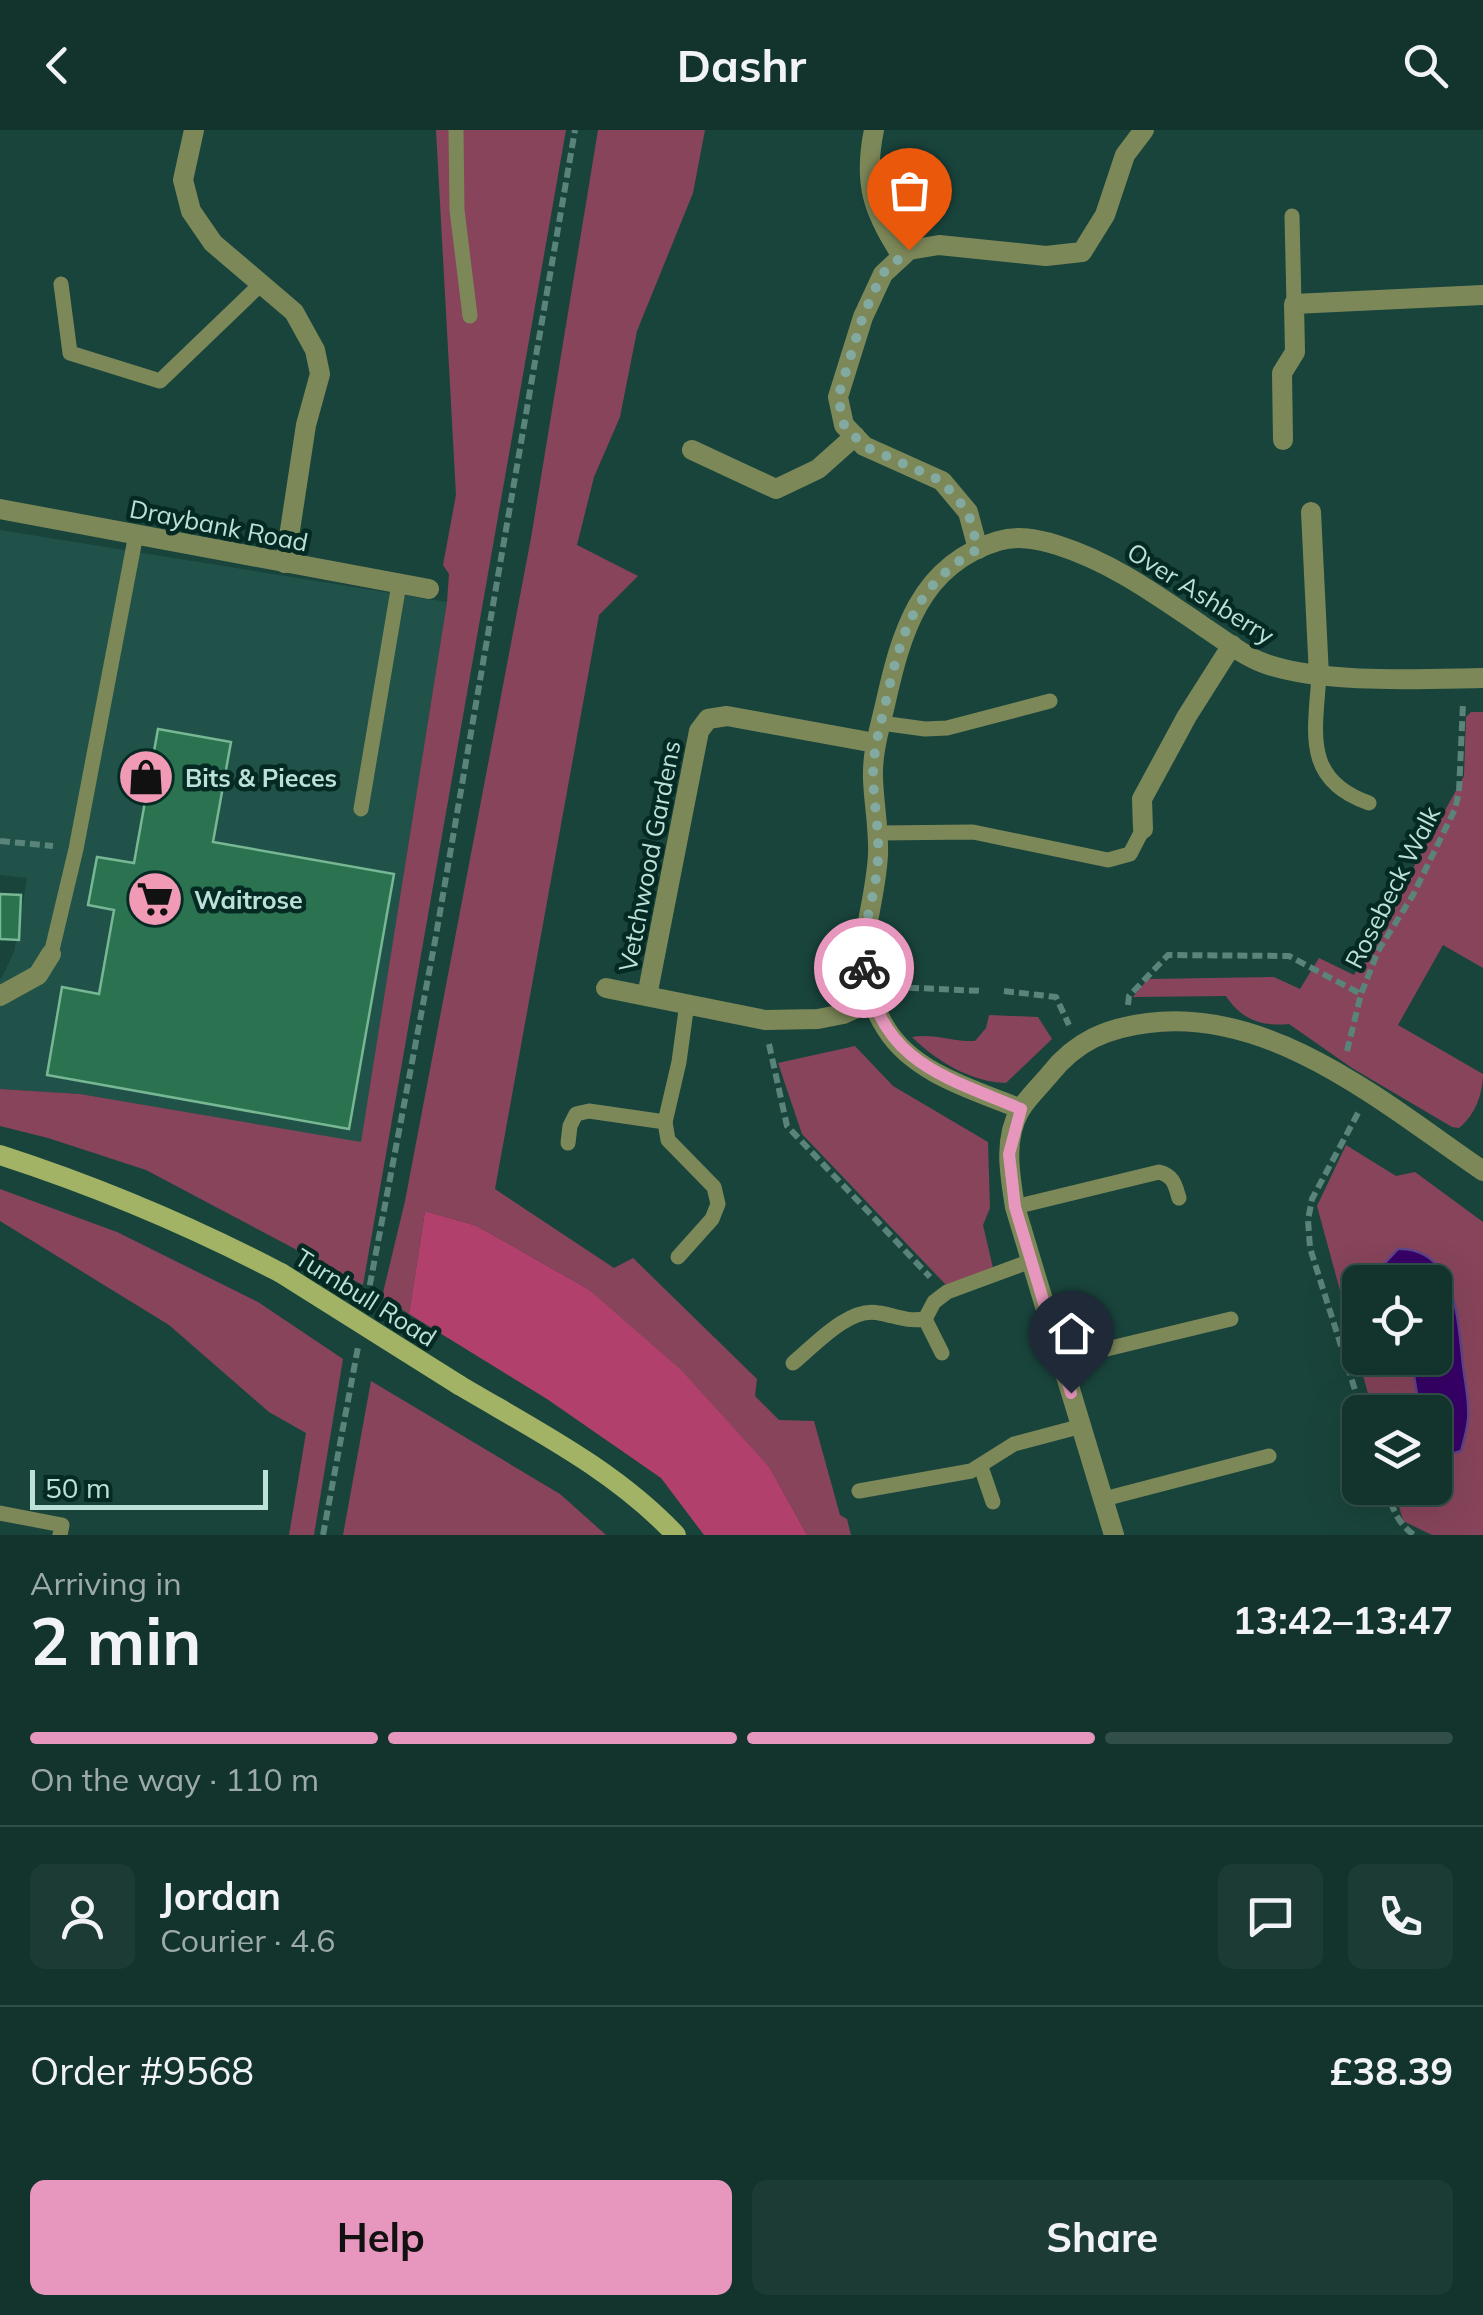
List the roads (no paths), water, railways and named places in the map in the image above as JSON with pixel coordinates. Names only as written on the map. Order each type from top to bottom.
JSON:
[{"type":"street","points":[[194,130],[182,180],[191,211],[213,243],[294,312],[314,350],[320,374],[306,425],[284,563]]},
{"type":"street","points":[[874,130],[868,162],[872,200],[885,231],[902,256]]},
{"type":"street","points":[[978,549],[968,512],[942,481],[864,446],[844,425],[838,397],[863,316],[882,274],[909,250],[939,245],[1046,256],[1082,252],[1105,215],[1126,154],[1144,130]]},
{"type":"street","points":[[1283,440],[1282,373],[1295,352],[1294,304],[1483,295]]},
{"type":"street","points":[[692,450],[776,489],[818,470],[855,436]]},
{"type":"street","name":"Draybank Road","points":[[0,508],[428,589]]},
{"type":"street","points":[[1311,512],[1318,676]]},
{"type":"street","name":"Over Ashberry","points":[[1021,1109],[949,1079],[906,1054],[887,1029],[870,993],[863,939],[877,872],[879,833],[873,780],[878,733],[909,618],[926,590],[952,564],[978,549],[1018,538],[1077,551],[1118,569],[1260,662],[1318,676],[1474,678]]},
{"type":"street","points":[[1144,829],[1142,799],[1187,716],[1232,645]]},
{"type":"street","name":"Vetchwood Gardens","points":[[647,996],[700,731],[708,718],[727,716],[878,733]]},
{"type":"street","points":[[0,996],[38,974],[51,954]]},
{"type":"street","points":[[606,988],[766,1020],[818,1019],[842,1014],[870,993]]},
{"type":"street","points":[[1114,1535],[1015,1207],[1009,1154],[1021,1109],[1056,1066],[1078,1045],[1125,1026],[1166,1020],[1214,1024],[1262,1035],[1341,1076],[1480,1161]]},
{"type":"street","name":"Turnbull Road","points":[[0,1155],[189,1225],[282,1273],[579,1456],[646,1504],[676,1535]]},
{"type":"lane","points":[[456,130],[456,210],[470,316]]},
{"type":"lane","points":[[1292,216],[1294,304]]},
{"type":"lane","points":[[61,284],[70,352],[160,380],[261,284]]},
{"type":"lane","points":[[51,954],[76,848],[136,534]]},
{"type":"lane","points":[[361,809],[399,584]]},
{"type":"lane","points":[[1318,676],[1318,764],[1350,797],[1369,803]]},
{"type":"lane","points":[[878,733],[947,728],[1050,701]]},
{"type":"lane","points":[[879,833],[973,832],[1108,860],[1130,854],[1144,829]]},
{"type":"lane","points":[[678,1257],[712,1218],[718,1204],[714,1187],[668,1140],[665,1122],[687,1003]]},
{"type":"lane","points":[[568,1143],[576,1114],[590,1111],[665,1122]]},
{"type":"lane","points":[[1015,1207],[1159,1172],[1168,1174],[1174,1182],[1178,1198]]},
{"type":"lane","points":[[925,1319],[934,1302],[947,1292],[1030,1261]]},
{"type":"lane","points":[[793,1363],[844,1322],[861,1314],[876,1312],[898,1320],[925,1319]]},
{"type":"lane","points":[[925,1319],[942,1353]]},
{"type":"lane","points":[[1061,1360],[1230,1319]]},
{"type":"lane","points":[[858,1491],[956,1474],[981,1466],[1014,1444],[1082,1426]]},
{"type":"lane","points":[[1104,1499],[1268,1456]]},
{"type":"lane","points":[[981,1466],[993,1502]]},
{"type":"lane","points":[[0,1514],[62,1525],[60,1535]]},
{"type":"place","name":"Bits & Pieces","points":[[146,777]]},
{"type":"place","name":"Waitrose","points":[[155,899]]}]
